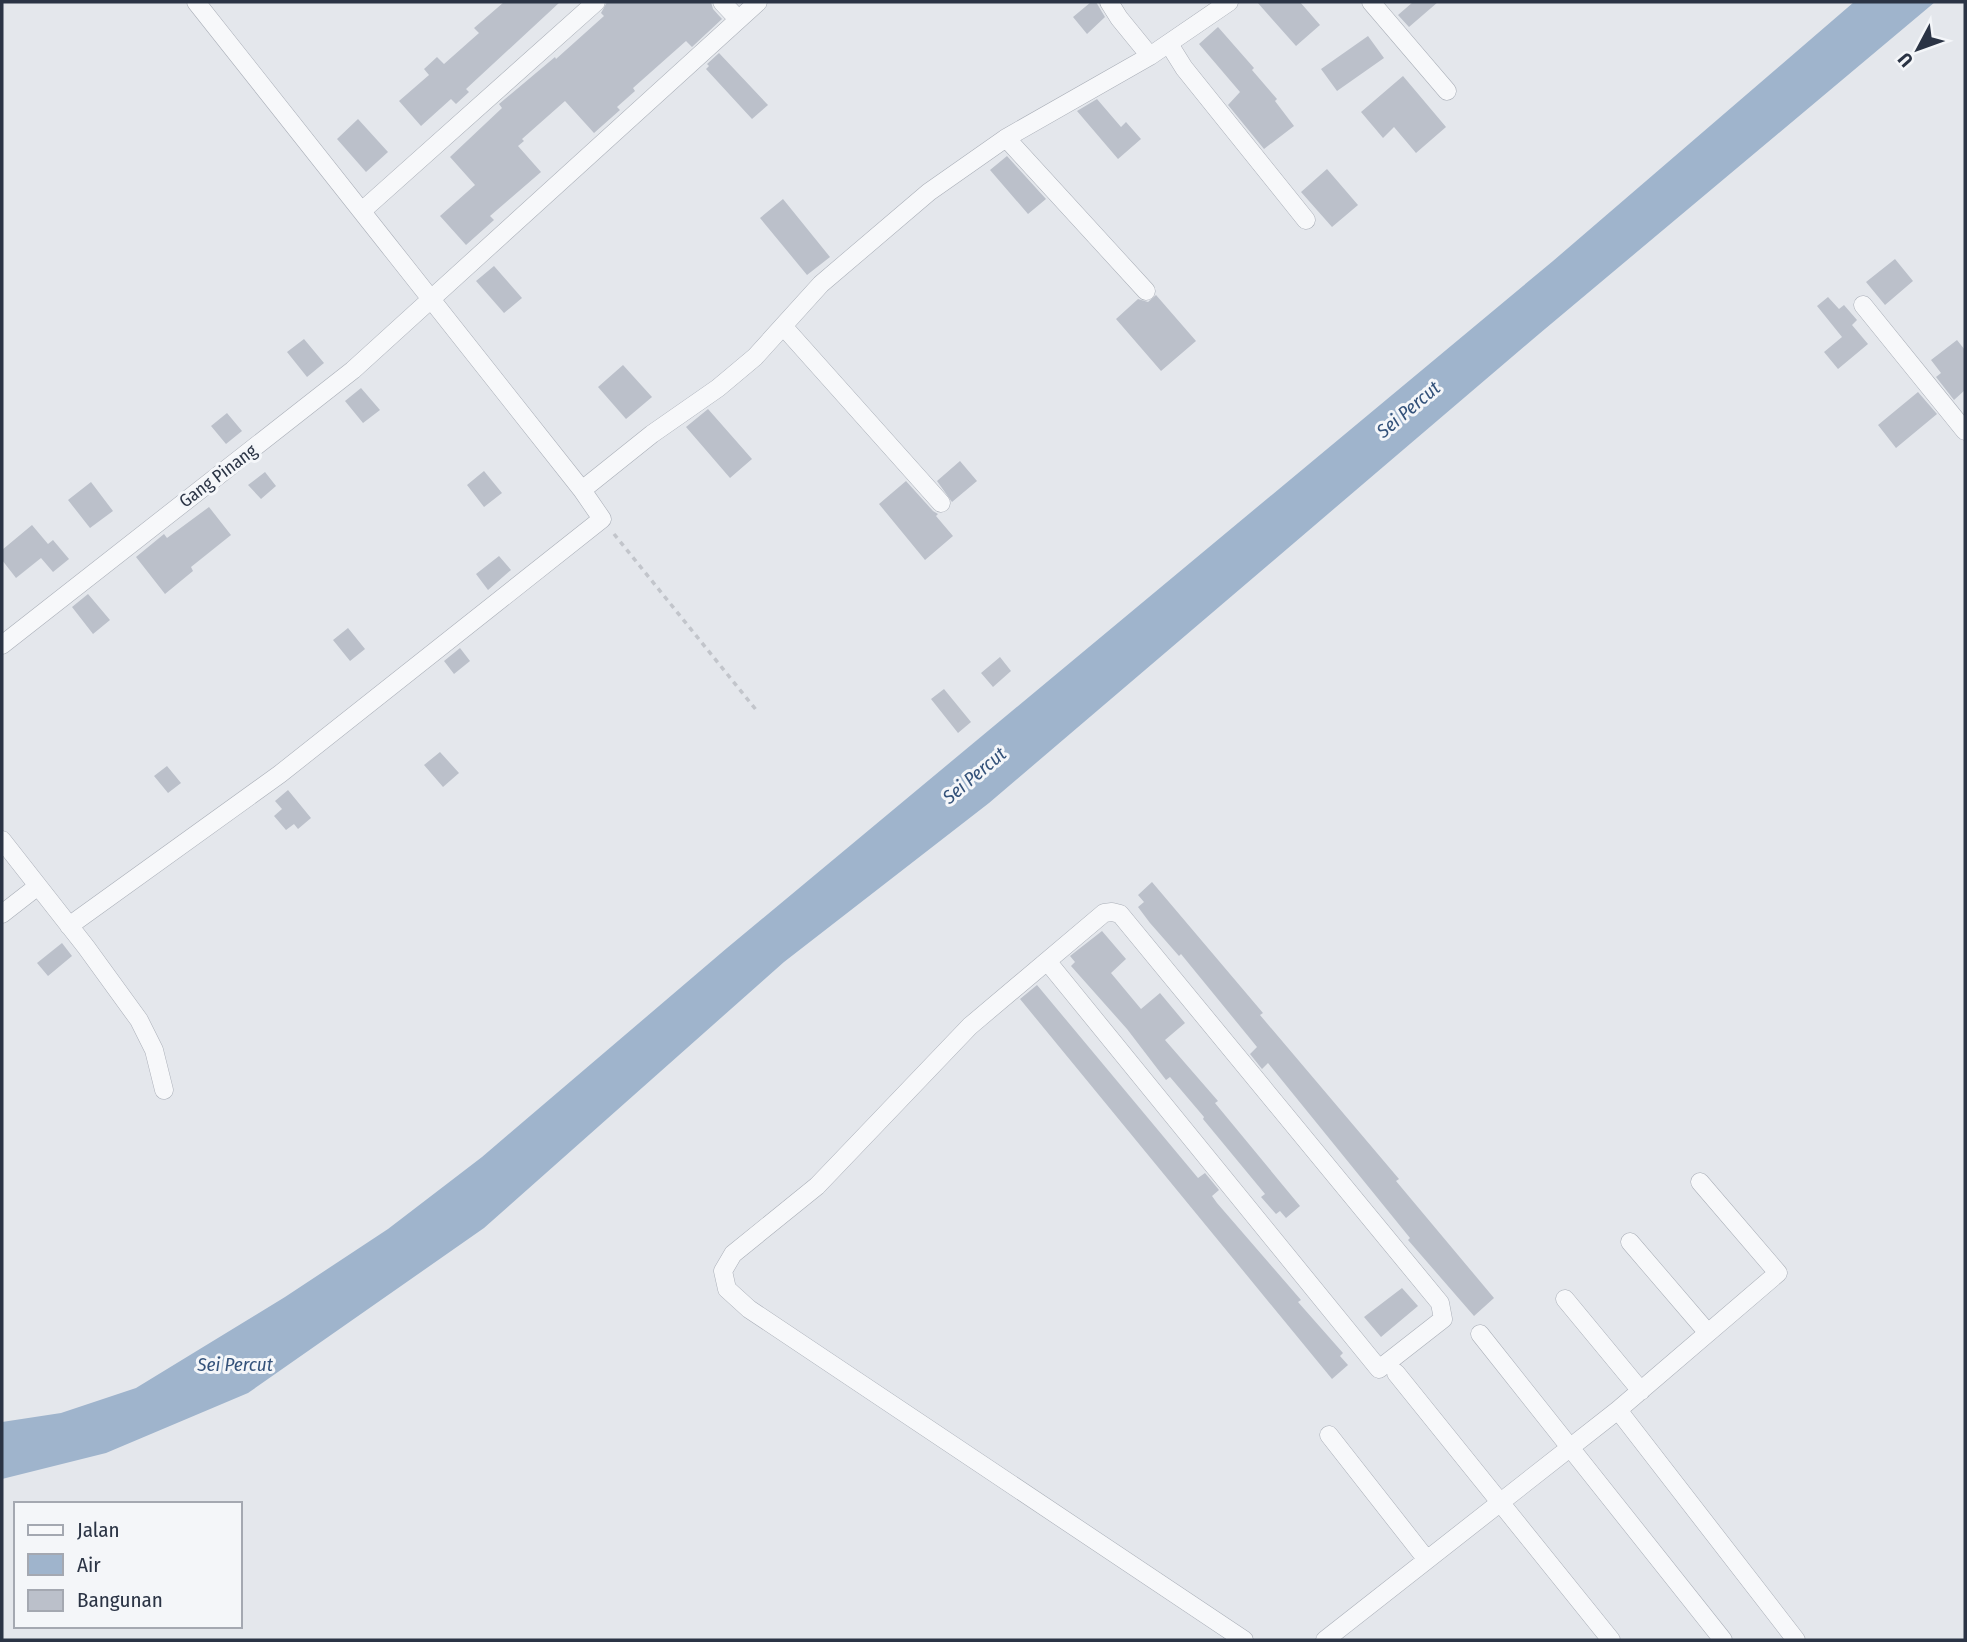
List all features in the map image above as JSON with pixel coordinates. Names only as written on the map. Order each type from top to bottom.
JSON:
[{"type":"street","points":[[69,926],[280,774],[602,519],[582,490],[430,301],[363,210],[196,2]]},
{"type":"street","points":[[363,210],[596,2]]},
{"type":"street","points":[[722,2],[738,19]]},
{"type":"street","name":"Gang Pinang","points":[[2,645],[353,370],[758,2]]},
{"type":"street","points":[[1109,2],[1119,19],[1150,56]]},
{"type":"street","points":[[582,490],[755,357],[821,284],[919,201],[1006,138],[1150,56],[1229,2]]},
{"type":"street","points":[[1371,2],[1447,91]]},
{"type":"street","points":[[1169,44],[1184,68],[1306,220]]},
{"type":"street","points":[[1006,138],[1146,291]]},
{"type":"street","points":[[1863,305],[1965,430]]},
{"type":"street","points":[[783,326],[940,503]]},
{"type":"street","points":[[2,840],[139,1020],[154,1051],[164,1090]]},
{"type":"street","points":[[2,914],[38,886]]},
{"type":"street","points":[[1047,961],[1379,1370],[1443,1319],[1440,1303],[1120,914],[1112,912],[1104,913],[1047,961],[970,1026],[817,1186],[733,1254],[723,1271],[727,1289],[749,1310],[1244,1640]]},
{"type":"street","points":[[1325,1640],[1618,1410],[1778,1273],[1700,1182]]},
{"type":"street","points":[[1630,1242],[1708,1333]]},
{"type":"street","points":[[1565,1299],[1641,1391]]},
{"type":"street","points":[[1480,1334],[1723,1640]]},
{"type":"street","points":[[1396,1373],[1611,1640]]},
{"type":"street","points":[[1618,1410],[1796,1640]]},
{"type":"street","points":[[1329,1435],[1427,1560]]},
{"type":"path","points":[[602,519],[757,711]]},
{"type":"water","name":"Sei Percut","points":[[1854,2],[1935,2],[1539,334],[989,803],[784,962],[484,1228],[248,1393],[106,1453],[2,1479],[2,1422],[61,1413],[136,1388],[285,1297],[388,1229],[482,1157],[727,948],[1553,261]]},
{"type":"building","points":[[504,2],[560,2],[466,89],[469,92],[456,104],[451,99],[421,126],[399,101],[429,75],[424,69],[437,57],[444,64],[479,33],[474,28]]},
{"type":"building","points":[[607,2],[711,2],[713,9],[722,19],[692,47],[686,41],[633,88],[635,91],[617,107],[620,110],[594,133],[565,101],[522,139],[524,141],[518,146],[541,172],[490,216],[494,220],[466,245],[440,216],[475,185],[450,157],[502,108],[499,104],[555,57],[556,59],[604,16],[601,13]]},
{"type":"building","points":[[1091,2],[1096,2],[1105,17],[1087,34],[1073,17]]},
{"type":"building","points":[[1257,2],[1300,2],[1320,25],[1296,46]]},
{"type":"building","points":[[1413,2],[1438,2],[1409,27],[1398,15]]},
{"type":"building","points":[[1218,27],[1254,68],[1252,70],[1277,99],[1275,101],[1294,126],[1264,149],[1228,105],[1240,92],[1199,44]]},
{"type":"building","points":[[1368,36],[1384,58],[1337,91],[1321,69]]},
{"type":"building","points":[[719,53],[768,105],[752,119],[706,69],[709,66],[707,64]]},
{"type":"building","points":[[1403,76],[1446,127],[1416,153],[1394,127],[1383,138],[1361,112]]},
{"type":"building","points":[[1097,99],[1121,127],[1126,122],[1141,139],[1118,159],[1077,111]]},
{"type":"building","points":[[358,119],[388,152],[366,172],[337,139]]},
{"type":"building","points":[[1007,156],[1046,199],[1028,214],[990,170]]},
{"type":"building","points":[[1327,169],[1358,205],[1332,227],[1301,192]]},
{"type":"building","points":[[783,199],[830,257],[807,275],[760,218]]},
{"type":"building","points":[[1895,259],[1913,281],[1885,305],[1866,282]]},
{"type":"building","points":[[494,266],[522,298],[504,313],[476,281]]},
{"type":"building","points":[[1156,295],[1196,341],[1161,371],[1116,319],[1138,299],[1148,302]]},
{"type":"building","points":[[1828,297],[1839,309],[1844,305],[1857,320],[1852,325],[1868,344],[1838,369],[1824,352],[1842,337],[1817,306]]},
{"type":"building","points":[[304,339],[324,363],[307,377],[287,352]]},
{"type":"building","points":[[1957,340],[1965,350],[1965,390],[1954,400],[1936,377],[1941,373],[1931,360]]},
{"type":"building","points":[[623,365],[652,397],[626,419],[598,387]]},
{"type":"building","points":[[361,388],[380,410],[363,423],[345,401]]},
{"type":"building","points":[[1918,392],[1937,414],[1896,448],[1878,425]]},
{"type":"building","points":[[708,409],[752,459],[730,478],[686,427]]},
{"type":"building","points":[[227,413],[242,431],[226,444],[211,426]]},
{"type":"building","points":[[960,461],[977,481],[952,502],[937,481]]},
{"type":"building","points":[[484,471],[502,493],[484,507],[467,485]]},
{"type":"building","points":[[265,472],[276,486],[261,499],[248,485]]},
{"type":"building","points":[[906,481],[938,514],[936,516],[953,536],[925,560],[879,504]]},
{"type":"building","points":[[91,482],[113,511],[90,528],[68,500]]},
{"type":"building","points":[[209,507],[231,535],[191,567],[193,571],[165,594],[136,557],[164,534],[167,538]]},
{"type":"building","points":[[32,525],[48,544],[53,540],[69,559],[53,572],[41,558],[16,578],[2,560],[2,550]]},
{"type":"building","points":[[499,556],[511,570],[488,590],[476,574]]},
{"type":"building","points":[[88,594],[110,620],[93,634],[72,607]]},
{"type":"building","points":[[348,628],[365,649],[350,661],[333,640]]},
{"type":"building","points":[[460,648],[470,661],[454,674],[444,661]]},
{"type":"building","points":[[1000,657],[1011,671],[993,687],[981,673]]},
{"type":"building","points":[[944,689],[971,722],[958,733],[931,699]]},
{"type":"building","points":[[440,752],[459,773],[443,787],[424,765]]},
{"type":"building","points":[[167,766],[181,783],[168,793],[154,776]]},
{"type":"building","points":[[288,790],[311,818],[298,829],[294,824],[286,830],[274,816],[282,809],[275,801]]},
{"type":"building","points":[[1152,882],[1263,1013],[1260,1015],[1399,1179],[1396,1181],[1494,1298],[1474,1316],[1408,1240],[1410,1238],[1268,1063],[1262,1069],[1250,1054],[1257,1047],[1181,954],[1179,956],[1138,907],[1144,902],[1138,895]]},
{"type":"building","points":[[1102,931],[1126,959],[1111,973],[1141,1009],[1160,993],[1185,1023],[1165,1040],[1218,1101],[1215,1103],[1300,1206],[1286,1218],[1280,1211],[1276,1214],[1261,1197],[1265,1194],[1204,1117],[1170,1077],[1166,1080],[1127,1029],[1071,966],[1075,962],[1070,956]]},
{"type":"building","points":[[62,943],[72,956],[48,976],[37,963]]},
{"type":"building","points":[[1037,985],[1198,1178],[1205,1173],[1219,1190],[1212,1196],[1217,1203],[1343,1353],[1340,1356],[1348,1365],[1332,1379],[1020,999]]},
{"type":"building","points":[[1402,1288],[1418,1306],[1381,1337],[1364,1317]]}]
